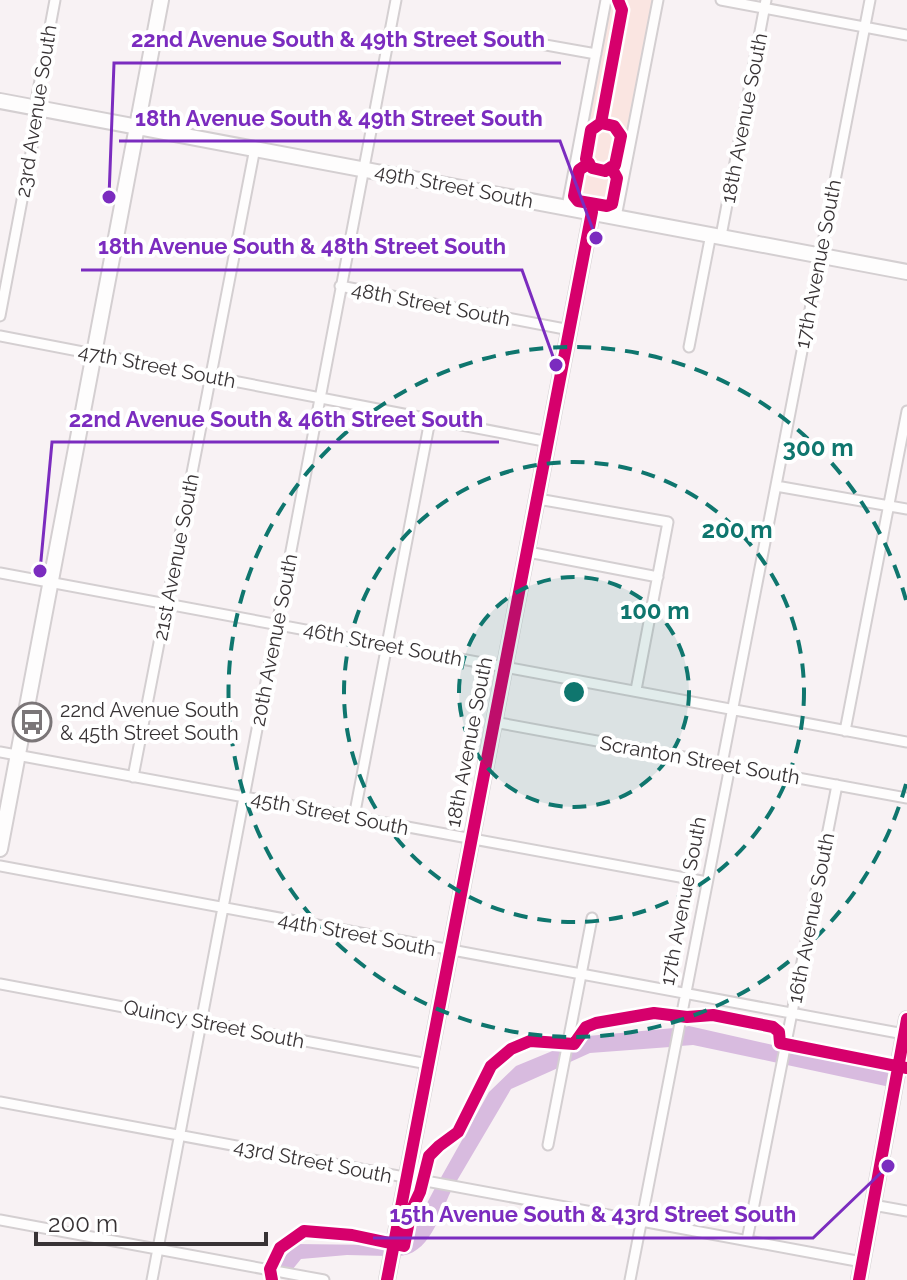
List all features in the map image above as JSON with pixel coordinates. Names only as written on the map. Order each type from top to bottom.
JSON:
[{"type":"main road","points":[[0,849],[161,0]]},
{"type":"main road","name":"49th Street South","points":[[0,101],[907,272]]},
{"type":"main road","name":"18th Avenue South","points":[[387,1280],[592,212]]},
{"type":"main road","points":[[859,1280],[904,1053],[907,1019]]},
{"type":"street","name":"23rd Avenue South","points":[[0,316],[37,121],[35,107],[55,0]]},
{"type":"street","name":"20th Avenue South","points":[[152,1280],[396,0]]},
{"type":"street","points":[[567,207],[606,0]]},
{"type":"street","points":[[616,217],[658,0]]},
{"type":"street","name":"17th Avenue South","points":[[630,1280],[707,882],[734,708],[870,0]]},
{"type":"street","points":[[727,1],[765,4],[907,35]]},
{"type":"street","name":"18th Avenue South","points":[[689,347],[765,4]]},
{"type":"street","points":[[501,37],[596,54]]},
{"type":"street","name":"21st Avenue South","points":[[133,777],[255,148]]},
{"type":"street","name":"48th Street South","points":[[340,286],[570,330]]},
{"type":"street","name":"47th Street South","points":[[0,336],[549,442]]},
{"type":"street","points":[[845,731],[907,411]]},
{"type":"street","points":[[354,817],[430,420]]},
{"type":"street","points":[[776,486],[907,509]]},
{"type":"street","points":[[538,499],[668,522],[636,690]]},
{"type":"street","points":[[528,552],[658,577]]},
{"type":"street","name":"46th Street South","points":[[0,573],[907,742]]},
{"type":"street","name":"Scranton Street South","points":[[494,722],[907,798]]},
{"type":"street","name":"45th Street South","points":[[0,752],[707,882]]},
{"type":"street","name":"16th Avenue South","points":[[747,1240],[837,785]]},
{"type":"street","name":"44th Street South","points":[[0,866],[904,1034]]},
{"type":"street","points":[[548,1145],[592,918]]},
{"type":"street","name":"Quincy Street South","points":[[0,984],[428,1064]]},
{"type":"street","name":"43rd Street South","points":[[0,1102],[862,1262]]},
{"type":"street","points":[[873,1205],[907,1211]]},
{"type":"street","points":[[0,1220],[324,1280]]},
{"type":"shaded area","points":[[611,0],[653,0],[614,206],[605,210],[577,205],[573,198]]},
{"type":"shaded area","points":[[683,1027],[782,1047],[778,1063],[693,1045],[680,1046]]},
{"type":"shaded area","points":[[674,1028],[670,1047],[590,1053],[568,1063],[572,1042],[588,1036]]},
{"type":"shaded area","points":[[562,1047],[558,1068],[511,1089],[455,1184],[439,1181],[489,1092],[516,1066]]},
{"type":"shaded area","points":[[790,1049],[892,1071],[890,1087],[787,1065]]},
{"type":"shaded area","points":[[435,1188],[451,1191],[437,1223],[417,1250],[396,1256],[399,1241],[408,1239]]},
{"type":"shaded area","points":[[390,1242],[387,1256],[301,1259],[292,1270],[275,1266],[297,1244],[376,1245]]},
{"type":"cycle path","points":[[601,123],[614,126],[621,136],[615,165],[605,171],[592,168],[586,159],[591,130],[601,123],[622,10],[618,0]]},
{"type":"cycle path","points":[[589,163],[579,170],[574,196],[578,201],[607,206],[612,204],[617,178],[611,167]]},
{"type":"cycle path","points":[[387,1280],[592,212]]},
{"type":"cycle path","points":[[272,1280],[270,1269],[280,1248],[304,1231],[352,1235],[404,1246],[411,1211],[420,1192],[429,1156],[458,1132],[491,1066],[511,1049],[530,1041],[574,1044],[586,1027],[596,1023],[654,1013],[687,1017],[713,1015],[773,1027],[779,1032],[780,1043],[907,1068]]},
{"type":"cycle path","points":[[859,1280],[907,1019]]},
{"type":"place","name":"22nd Avenue South & 49th Street South","points":[[109,197]]},
{"type":"place","name":"18th Avenue South & 49th Street South","points":[[596,238]]},
{"type":"place","name":"18th Avenue South & 48th Street South","points":[[556,365]]},
{"type":"place","name":"22nd Avenue South & 46th Street South","points":[[40,571]]},
{"type":"place","name":"22nd Avenue South & 45th Street South","points":[[32,722]]},
{"type":"place","name":"15th Avenue South & 43rd Street South","points":[[888,1166]]}]
